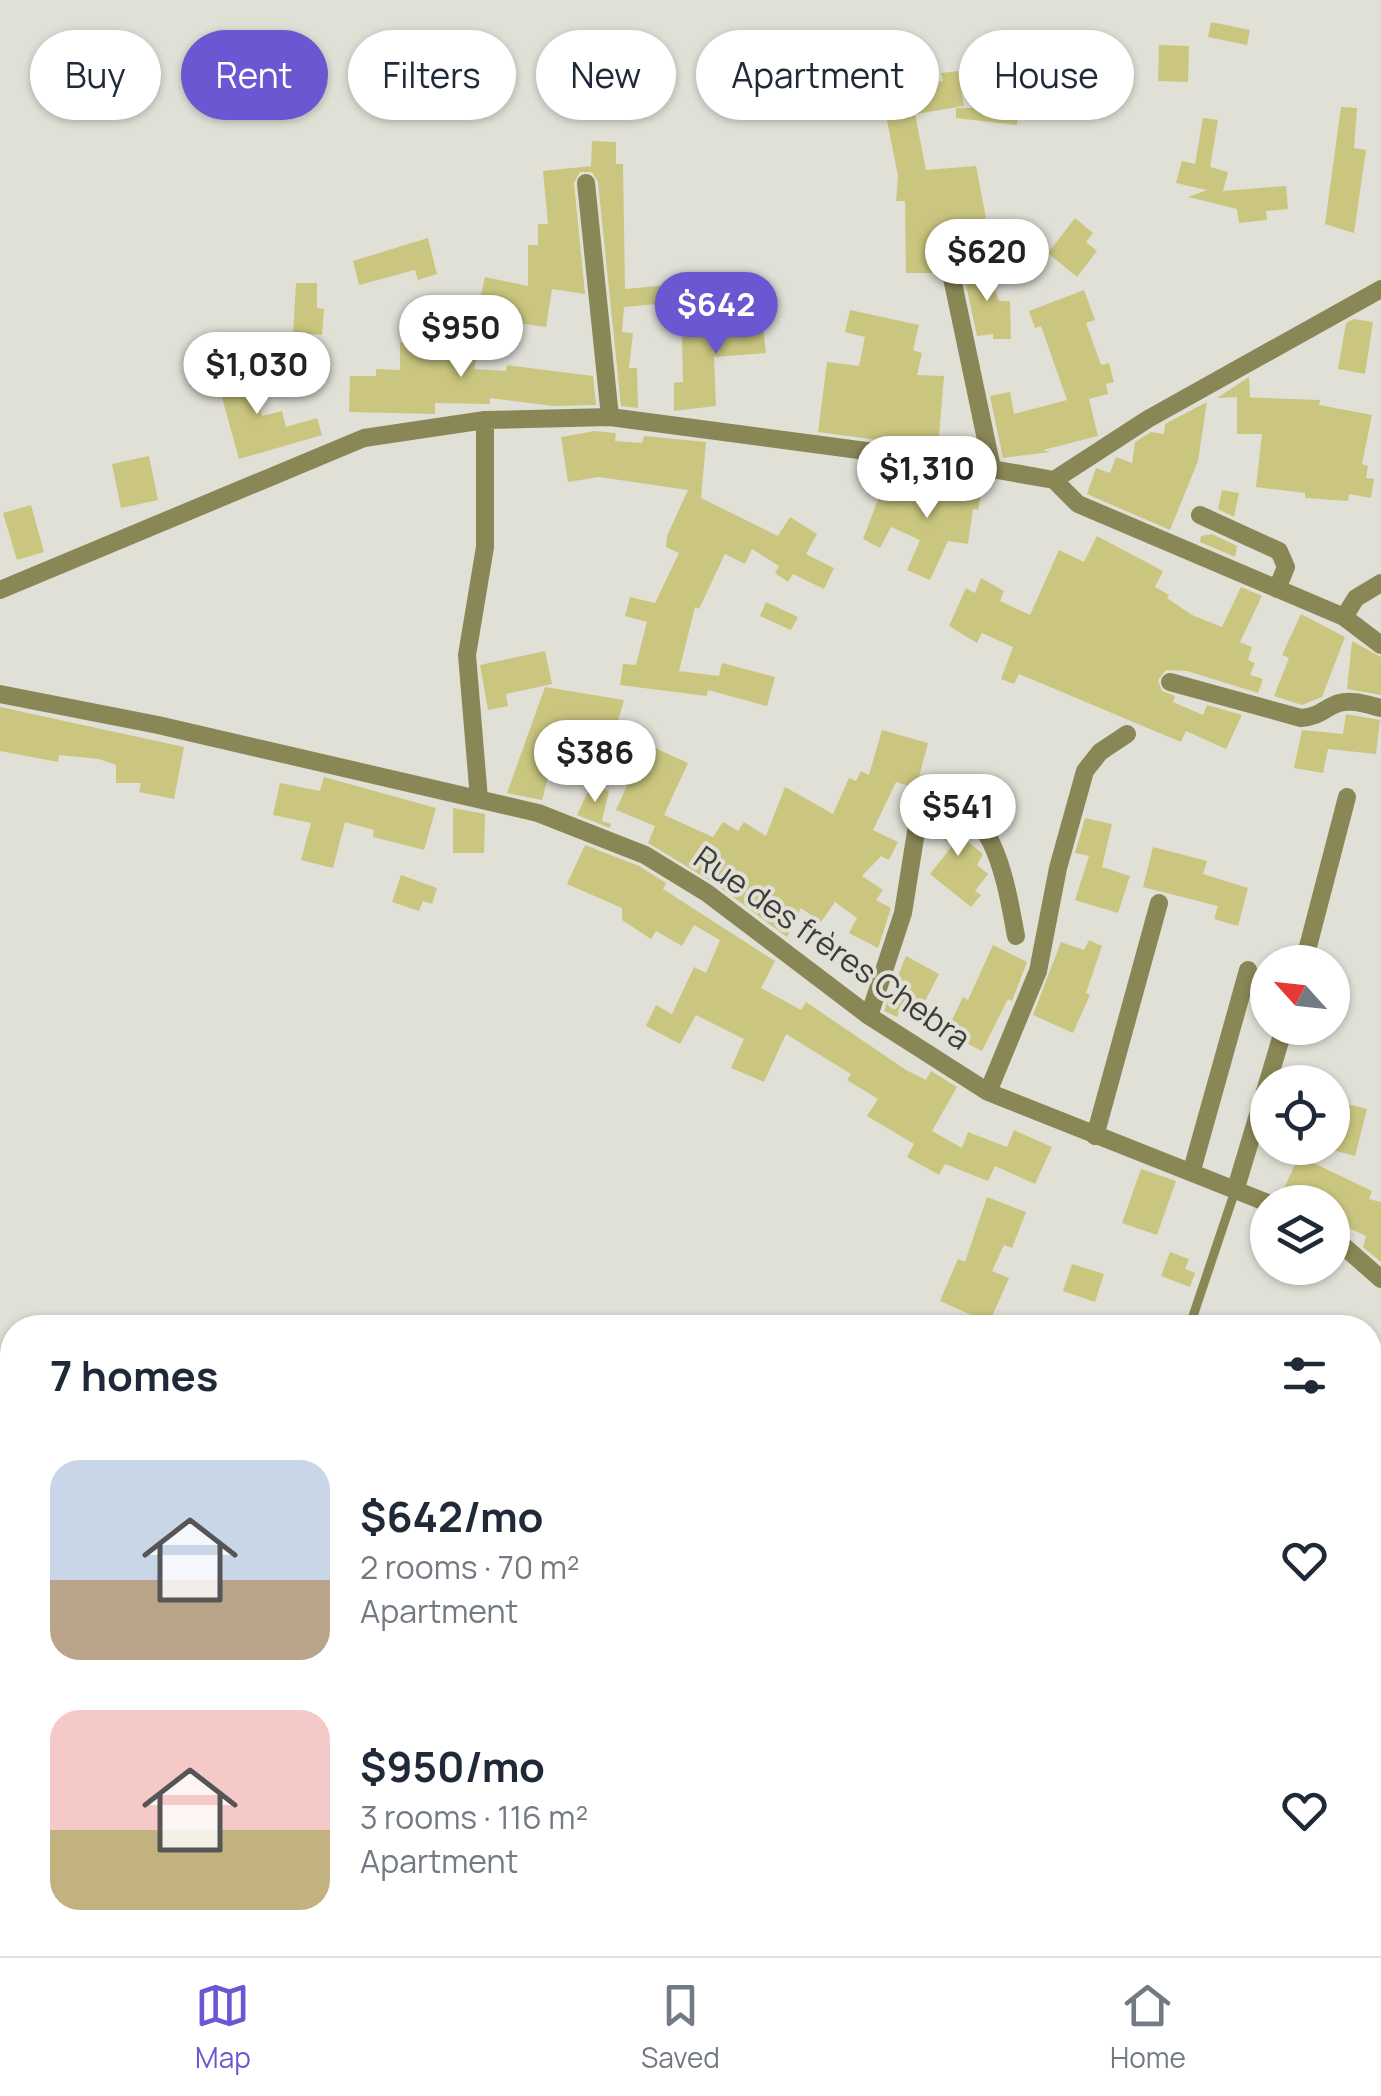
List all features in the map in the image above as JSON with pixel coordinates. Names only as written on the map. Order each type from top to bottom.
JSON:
[{"type":"street","points":[[586,184],[610,417]]},
{"type":"street","points":[[948,259],[992,468]]},
{"type":"street","points":[[1054,480],[1148,419],[1381,288]]},
{"type":"street","points":[[0,590],[364,438],[485,420],[610,417],[992,468],[1054,480],[1078,504],[1344,617],[1381,645]]},
{"type":"street","points":[[479,799],[467,655],[485,547],[485,420]]},
{"type":"street","points":[[1200,515],[1279,551],[1286,567],[1277,590]]},
{"type":"street","points":[[1344,617],[1356,598],[1381,582]]},
{"type":"street","points":[[1170,682],[1301,718],[1319,717],[1336,704],[1350,702],[1381,708]]},
{"type":"street","name":"Rue des frères Chebra","points":[[0,694],[158,724],[538,813],[645,856],[707,894],[869,1016],[988,1092],[1250,1195]]},
{"type":"street","points":[[988,1092],[1038,971],[1079,786],[1100,752],[1127,734]]},
{"type":"street","points":[[869,1016],[903,913],[920,807],[930,794],[941,796],[983,828],[1000,858],[1016,936]]},
{"type":"street","points":[[1308,945],[1347,797]]},
{"type":"street","points":[[1095,1136],[1159,903]]},
{"type":"street","points":[[1192,1170],[1248,970]]},
{"type":"street","points":[[1236,1188],[1279,1045]]},
{"type":"street","points":[[1350,1252],[1381,1279]]},
{"type":"lane","points":[[1193,1315],[1236,1188]]},
{"type":"building","points":[[1211,22],[1250,30],[1247,45],[1208,37]]},
{"type":"building","points":[[1159,45],[1189,46],[1188,82],[1158,81]]},
{"type":"building","points":[[958,71],[959,107],[939,110],[941,73]]},
{"type":"building","points":[[1341,107],[1357,108],[1354,148],[1366,150],[1354,233],[1325,224]]},
{"type":"building","points":[[1203,118],[1218,120],[1210,167],[1228,172],[1223,191],[1286,186],[1288,209],[1266,211],[1267,220],[1239,223],[1237,209],[1188,197],[1207,190],[1176,183],[1182,161],[1195,164]]},
{"type":"building","points":[[887,120],[916,120],[926,170],[976,166],[986,218],[938,232],[938,273],[906,273],[905,201],[896,201],[898,176]]},
{"type":"building","points":[[973,120],[1018,120],[1017,125]]},
{"type":"building","points":[[592,141],[616,142],[616,164],[623,164],[625,289],[667,285],[668,303],[624,307],[622,332],[633,333],[629,368],[637,368],[638,408],[621,406],[598,182],[592,172],[580,172],[574,183],[585,294],[552,289],[546,327],[476,317],[485,277],[528,286],[528,245],[538,245],[538,224],[548,224],[543,171],[591,166]]},
{"type":"building","points":[[1075,218],[1093,233],[1086,242],[1097,251],[1077,277],[1048,253]]},
{"type":"building","points":[[428,238],[437,274],[418,280],[415,270],[359,285],[353,261]]},
{"type":"building","points":[[986,263],[999,301],[1010,301],[1011,339],[993,339],[993,334],[977,336],[963,270]]},
{"type":"building","points":[[296,283],[317,283],[317,308],[324,309],[322,335],[293,333]]},
{"type":"building","points":[[1084,290],[1095,320],[1086,323],[1101,365],[1109,363],[1114,382],[1106,384],[1108,394],[1089,399],[1098,436],[1043,450],[1050,452],[1003,458],[990,396],[1010,392],[1014,414],[1067,400],[1041,326],[1035,328],[1029,311]]},
{"type":"building","points":[[760,304],[766,353],[714,357],[716,406],[674,411],[674,383],[683,382],[682,337],[727,336],[725,315],[747,312],[746,305]]},
{"type":"building","points":[[850,310],[919,325],[913,350],[922,353],[917,375],[944,376],[938,448],[818,432],[827,362],[859,366],[865,337],[845,332]]},
{"type":"building","points":[[454,317],[485,326],[474,369],[506,371],[507,365],[593,376],[596,405],[553,406],[490,398],[490,404],[435,403],[435,414],[349,412],[350,376],[376,376],[376,369],[400,370],[400,343],[447,344]]},
{"type":"building","points":[[1354,319],[1373,322],[1365,374],[1338,369],[1346,323]]},
{"type":"building","points":[[248,364],[262,416],[282,411],[286,427],[317,418],[322,435],[239,459],[215,372]]},
{"type":"building","points":[[1249,377],[1250,397],[1240,397],[1320,400],[1319,405],[1372,415],[1362,464],[1368,466],[1366,478],[1374,479],[1371,498],[1349,494],[1348,501],[1305,498],[1305,493],[1256,487],[1262,434],[1237,434],[1237,397],[1217,398]]},
{"type":"building","points":[[1207,402],[1198,461],[1170,530],[1087,494],[1096,468],[1110,473],[1116,457],[1132,463],[1135,442],[1151,432],[1164,434],[1165,424]]},
{"type":"building","points":[[595,431],[616,433],[615,441],[642,443],[644,436],[706,442],[701,498],[778,536],[790,517],[817,534],[806,554],[834,568],[824,589],[793,574],[788,582],[775,573],[779,566],[752,549],[745,564],[725,554],[699,609],[695,607],[679,671],[719,676],[722,663],[775,677],[767,706],[708,690],[707,696],[620,685],[623,664],[636,665],[647,622],[625,616],[630,597],[655,603],[679,553],[666,547],[667,536],[688,490],[599,477],[568,482],[561,437]]},
{"type":"building","points":[[149,456],[158,500],[121,508],[112,464]]},
{"type":"building","points":[[948,478],[983,484],[978,510],[973,509],[968,544],[948,541],[930,580],[907,570],[920,540],[891,527],[880,548],[863,539],[882,489],[907,497],[909,489],[944,499]]},
{"type":"building","points":[[1222,490],[1239,493],[1234,517],[1218,509]]},
{"type":"building","points":[[31,505],[44,552],[17,560],[3,513]]},
{"type":"building","points":[[1212,534],[1237,546],[1235,557],[1200,542],[1201,536]]},
{"type":"building","points":[[1097,536],[1163,571],[1155,587],[1192,615],[1222,627],[1241,587],[1262,596],[1240,642],[1252,647],[1248,660],[1255,663],[1250,675],[1263,679],[1258,693],[1187,671],[1166,670],[1158,680],[1162,691],[1175,696],[1173,702],[1203,715],[1207,705],[1242,715],[1226,749],[1186,731],[1181,742],[1019,674],[1014,684],[1001,679],[1013,647],[982,633],[977,643],[949,626],[966,588],[975,593],[981,578],[1004,591],[1000,601],[1030,615],[1059,550],[1084,562]]},
{"type":"building","points":[[766,602],[798,617],[791,630],[760,616]]},
{"type":"building","points":[[1301,614],[1345,637],[1322,697],[1302,705],[1274,696],[1289,658],[1282,655]]},
{"type":"building","points":[[1352,641],[1381,657],[1381,695],[1347,689]]},
{"type":"building","points":[[545,651],[552,684],[506,694],[508,706],[488,710],[480,665]]},
{"type":"building","points":[[545,687],[624,700],[617,725],[624,726],[617,755],[589,750],[559,737],[542,800],[507,793]]},
{"type":"building","points":[[0,707],[184,747],[174,799],[139,792],[141,783],[116,783],[116,765],[99,759],[59,755],[58,762],[0,751]]},
{"type":"building","points":[[1346,714],[1380,720],[1376,754],[1328,749],[1323,773],[1294,768],[1302,730],[1343,734]]},
{"type":"building","points":[[882,730],[928,743],[916,788],[896,782],[873,830],[898,842],[889,860],[881,856],[862,876],[883,890],[876,900],[891,908],[878,948],[849,933],[857,918],[835,902],[821,922],[801,908],[787,937],[714,883],[648,843],[655,826],[616,810],[646,744],[688,763],[664,815],[713,837],[723,822],[738,831],[744,822],[766,836],[785,787],[833,814],[849,778],[856,781],[861,771],[869,775]]},
{"type":"building","points":[[324,777],[436,808],[424,850],[373,837],[374,830],[345,822],[333,868],[301,860],[311,823],[273,815],[280,783],[320,791]]},
{"type":"building","points":[[592,783],[609,791],[602,821],[611,824],[610,828],[577,815]]},
{"type":"building","points":[[453,808],[485,814],[484,853],[453,853]]},
{"type":"building","points":[[935,808],[961,822],[967,829],[962,837],[983,854],[977,865],[988,874],[975,891],[981,895],[971,907],[930,874],[953,845],[929,831]]},
{"type":"building","points":[[1085,818],[1112,824],[1102,867],[1130,876],[1118,913],[1075,900],[1089,856],[1075,853]]},
{"type":"building","points":[[585,845],[639,866],[666,883],[663,889],[775,961],[761,988],[801,1010],[806,1002],[906,1070],[926,1080],[931,1071],[957,1087],[932,1131],[962,1148],[968,1132],[1007,1147],[1014,1130],[1052,1147],[1035,1184],[995,1166],[988,1181],[945,1164],[939,1175],[907,1157],[914,1144],[867,1116],[878,1099],[847,1080],[851,1074],[786,1034],[764,1082],[731,1068],[744,1039],[696,1015],[680,1044],[646,1026],[656,1005],[672,1014],[694,967],[706,973],[720,940],[694,925],[682,946],[656,931],[651,939],[622,920],[622,908],[567,884]]},
{"type":"building","points":[[1153,847],[1207,861],[1203,874],[1248,888],[1238,926],[1214,919],[1218,906],[1143,887]]},
{"type":"building","points":[[401,875],[437,888],[432,904],[423,901],[419,911],[392,902]]},
{"type":"building","points":[[1089,940],[1102,946],[1086,993],[1090,995],[1073,1033],[1033,1015],[1061,942],[1084,950]]},
{"type":"building","points":[[993,945],[1027,962],[1012,1001],[1008,999],[982,1051],[953,1036],[956,1029],[949,1026],[963,997],[968,1000]]},
{"type":"building","points":[[906,956],[939,974],[921,1009],[905,1000],[897,1017],[884,1011]]},
{"type":"building","points":[[1350,1105],[1367,1109],[1355,1156],[1350,1155]]},
{"type":"building","points":[[1295,1165],[1318,1165],[1372,1191],[1369,1199],[1381,1202],[1381,1262],[1363,1247],[1366,1236],[1350,1228],[1350,1185],[1286,1185]]},
{"type":"building","points":[[1141,1169],[1176,1181],[1157,1235],[1122,1223]]},
{"type":"building","points":[[987,1197],[1026,1212],[1012,1248],[1004,1245],[992,1271],[1009,1278],[993,1315],[971,1315],[940,1301],[958,1259],[965,1262]]},
{"type":"building","points":[[1170,1252],[1189,1259],[1185,1269],[1195,1273],[1190,1287],[1161,1276]]},
{"type":"building","points":[[1072,1264],[1104,1274],[1095,1302],[1063,1291]]}]
